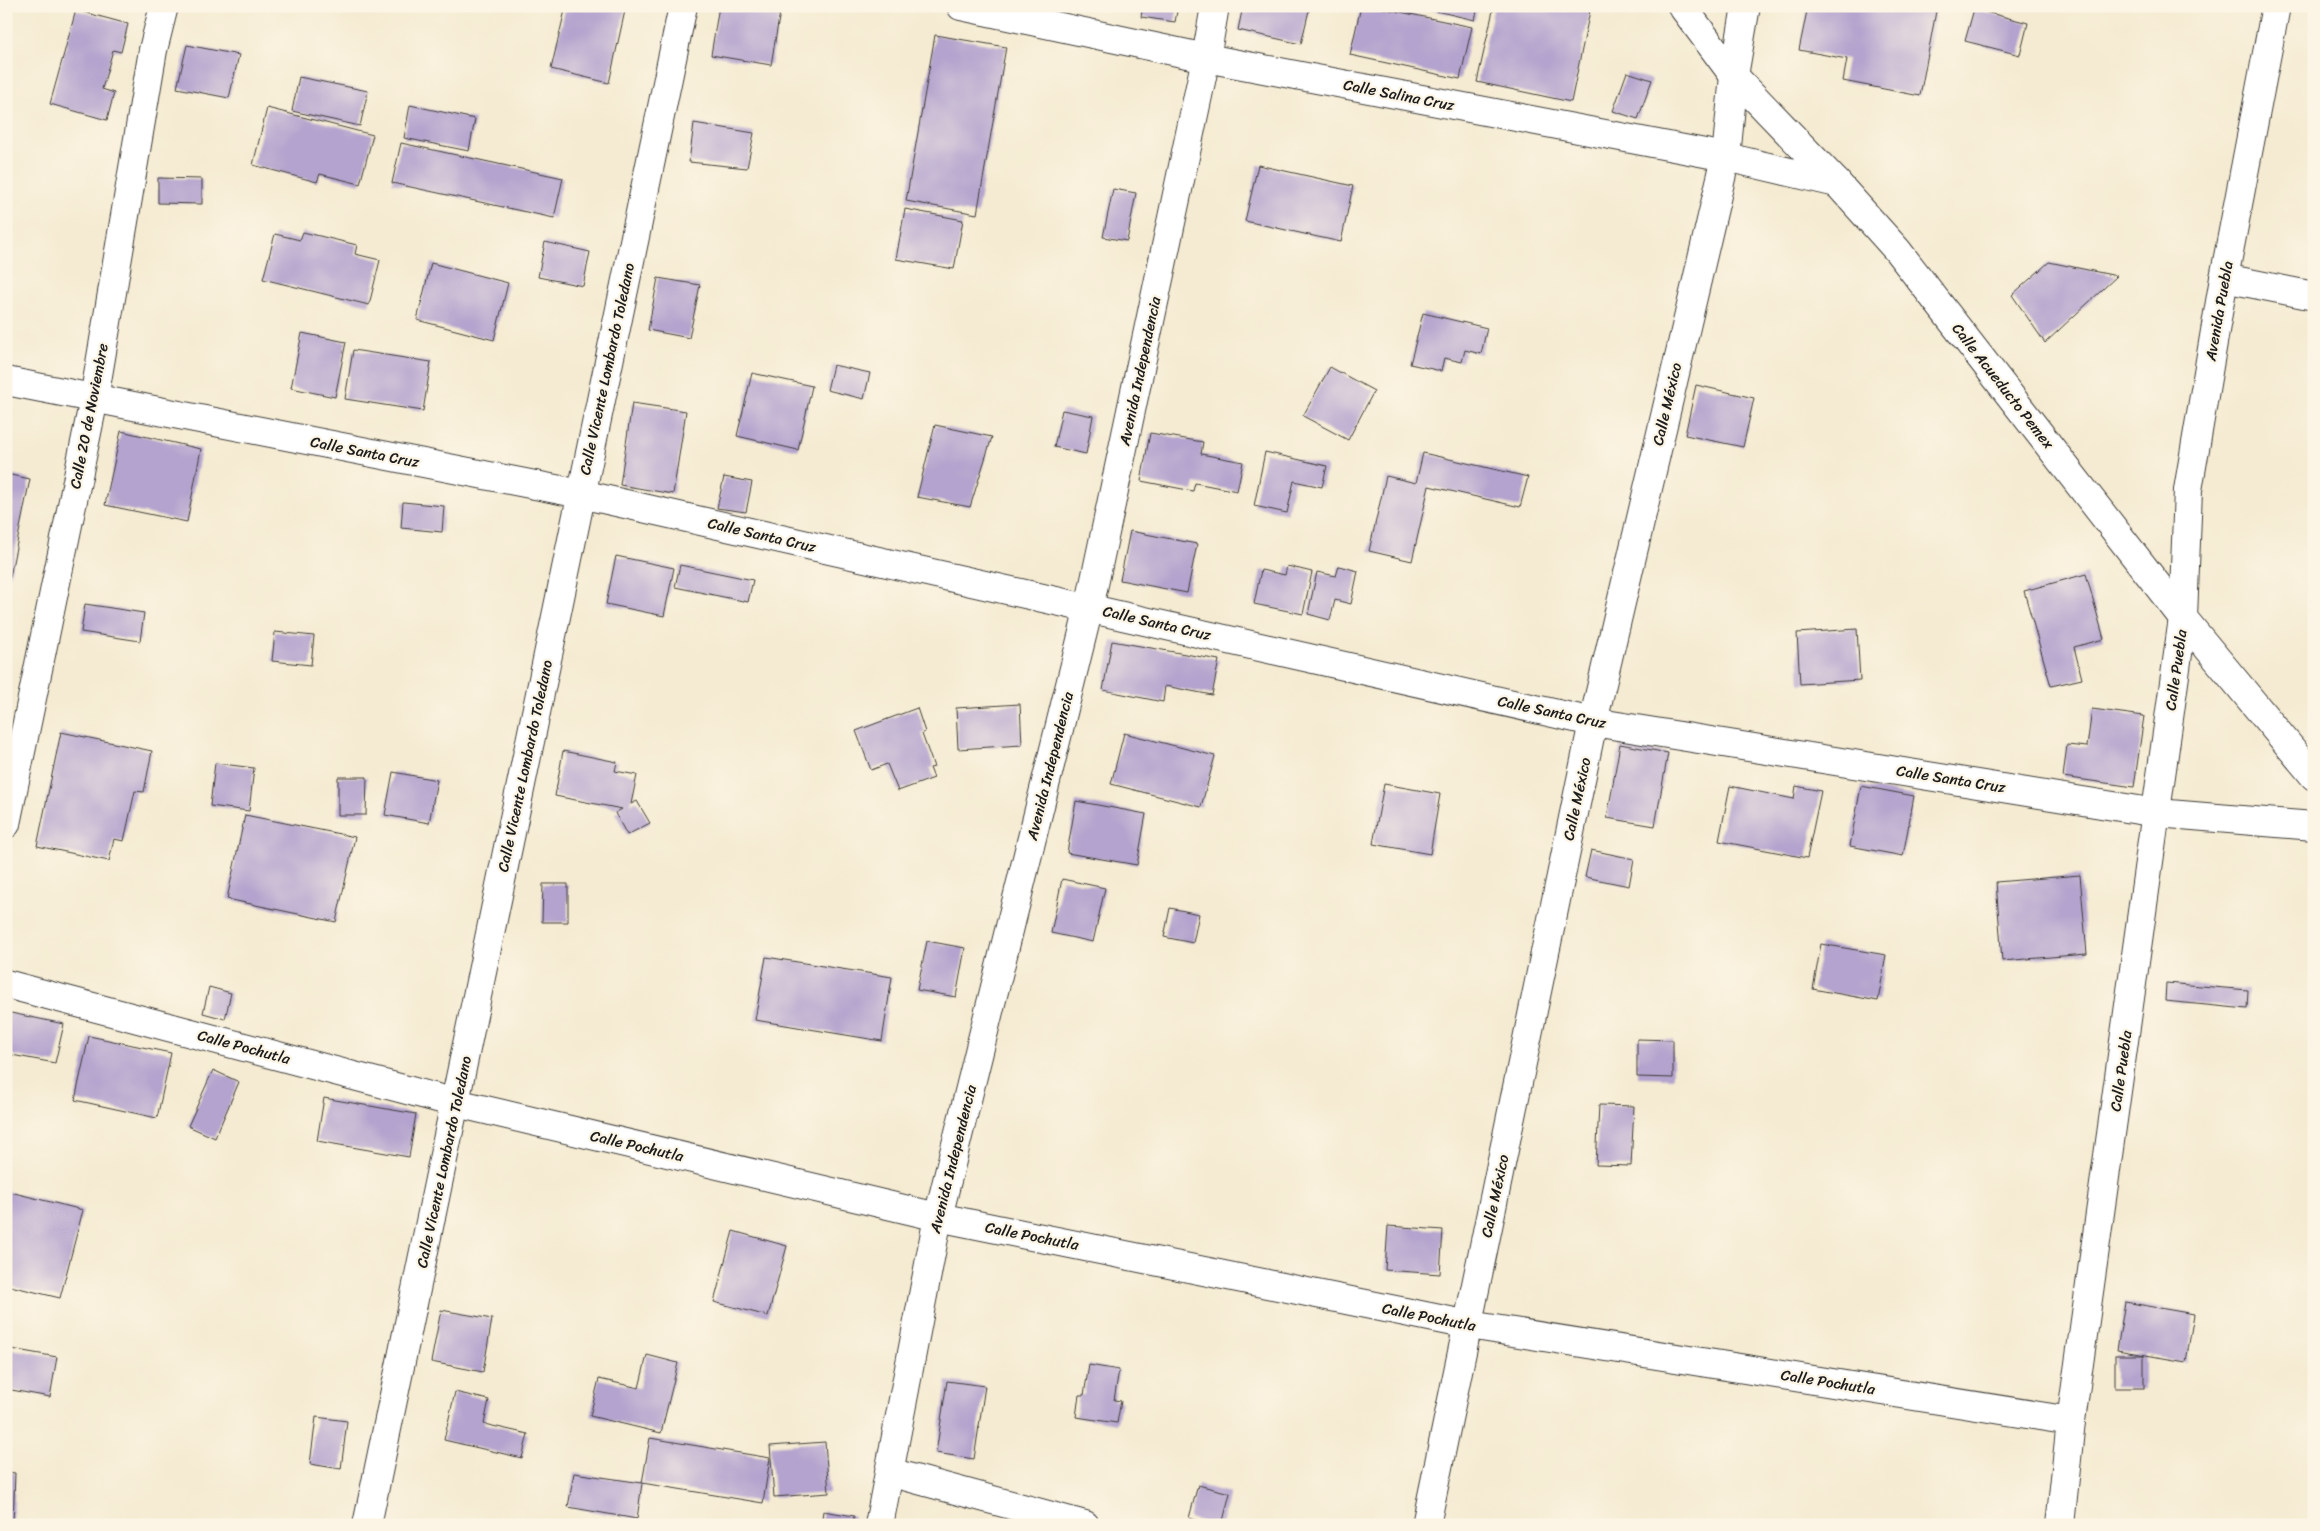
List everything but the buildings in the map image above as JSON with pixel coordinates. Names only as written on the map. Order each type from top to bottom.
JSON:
[{"type":"street","name":"Calle 20 de Noviembre","points":[[6,824],[94,399],[153,50],[164,6]]},
{"type":"street","name":"Calle Vicente Lombardo Toledano","points":[[368,1525],[682,6]]},
{"type":"street","name":"Calle Salina Cruz","points":[[961,6],[1206,58],[1726,157],[1837,183]]},
{"type":"street","name":"Avenida Independencia","points":[[879,1525],[938,1217],[1089,608],[1206,58],[1215,6]]},
{"type":"street","name":"Calle Acueducto Pemex","points":[[1682,6],[1734,76],[1837,183],[1896,250],[2183,618],[2314,776]]},
{"type":"street","name":"Calle México","points":[[1426,1525],[1593,722],[1726,157],[1734,76],[1746,6]]},
{"type":"street","name":"Avenida Puebla","points":[[2183,618],[2188,490],[2224,278],[2276,6]]},
{"type":"street","points":[[2224,278],[2314,296]]},
{"type":"street","name":"Calle Santa Cruz","points":[[6,381],[581,494],[1593,722],[2157,813],[2314,826]]},
{"type":"street","name":"Calle Puebla","points":[[2060,1525],[2072,1421],[2183,618]]},
{"type":"street","name":"Calle Pochutla","points":[[6,984],[456,1103],[938,1217],[1469,1325],[2072,1421]]},
{"type":"street","points":[[889,1472],[1085,1525]]}]
